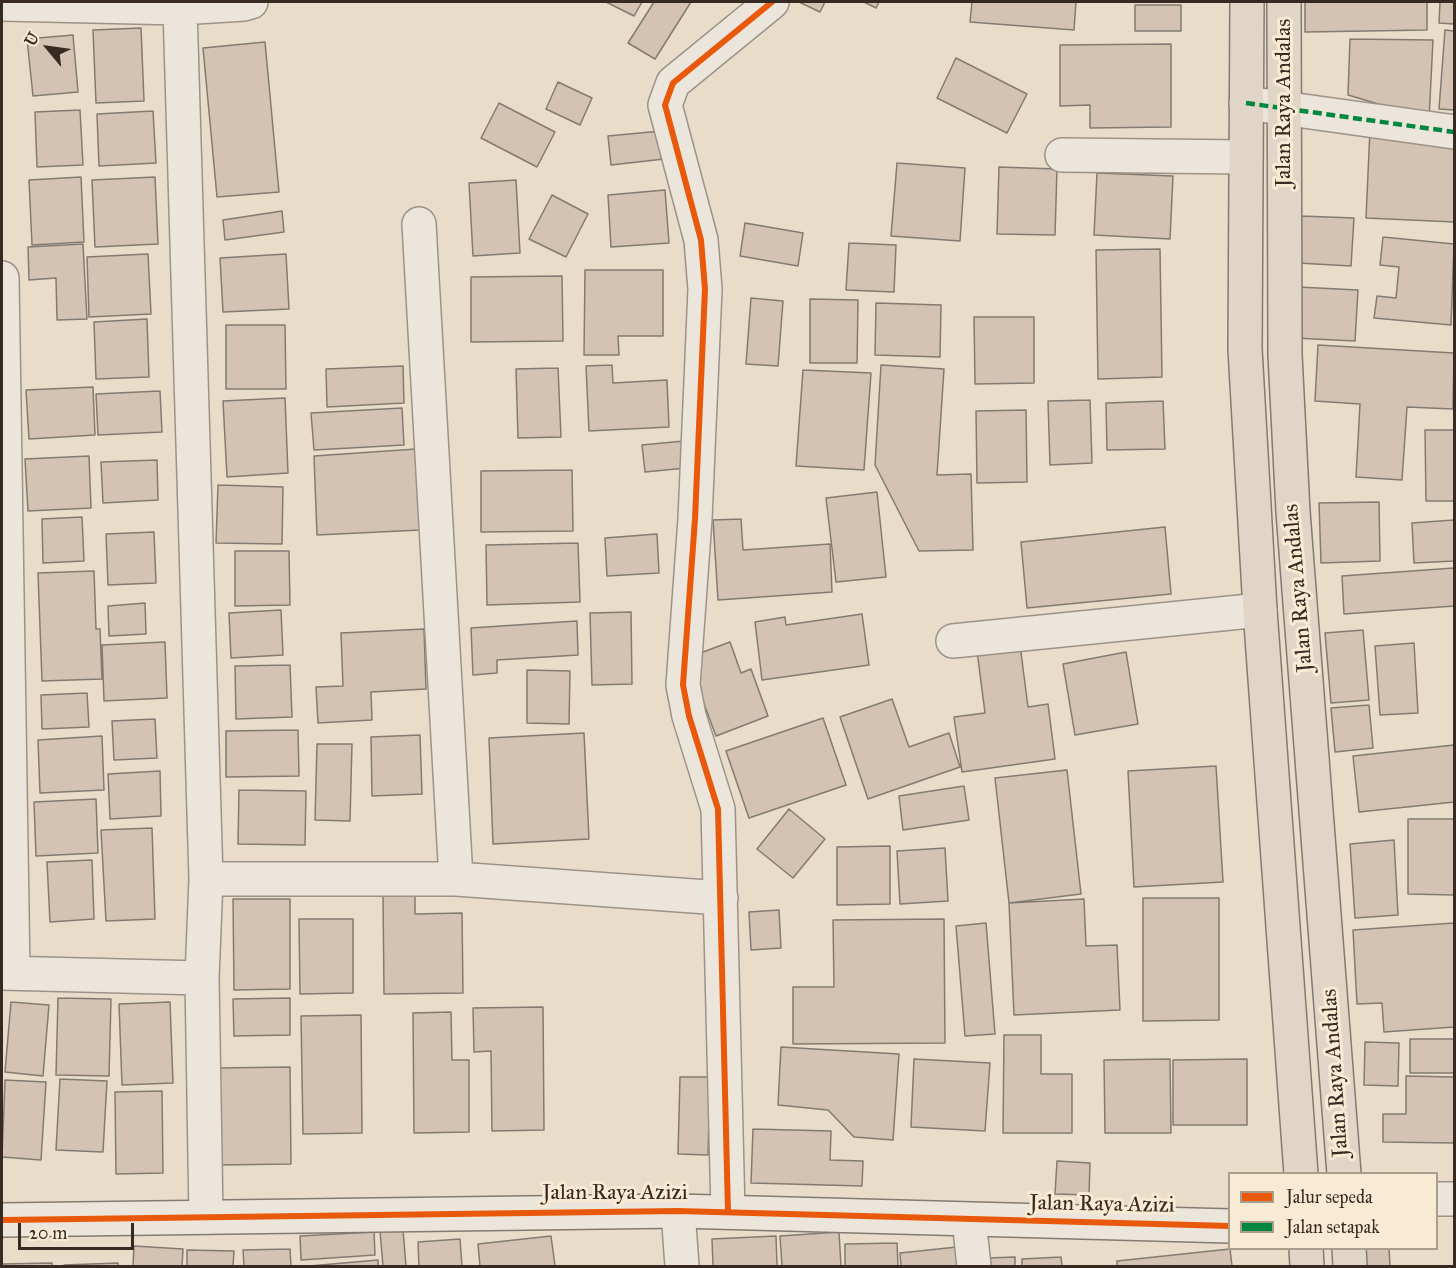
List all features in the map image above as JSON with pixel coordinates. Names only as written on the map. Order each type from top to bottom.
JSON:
[{"type":"main road","name":"Jalan Raya Andalas","points":[[1246,2],[1245,349],[1260,610],[1301,1172]]},
{"type":"main road","name":"Jalan Raya Andalas","points":[[1284,2],[1286,366],[1293,512],[1344,1172]]},
{"type":"main road","points":[[1280,862],[1320,859]]},
{"type":"main road","points":[[1306,1250],[1307,1266]]},
{"type":"main road","points":[[1349,1250],[1350,1266]]},
{"type":"street","points":[[2,3],[180,8],[232,6],[251,2]]},
{"type":"street","points":[[728,1212],[718,809],[689,716],[683,684],[695,519],[705,289],[701,240],[665,105],[673,83],[772,2]]},
{"type":"street","points":[[180,8],[206,879],[202,978],[206,1217]]},
{"type":"street","points":[[1246,103],[1455,132]]},
{"type":"street","points":[[1062,154],[1245,157]]},
{"type":"street","points":[[419,224],[456,879]]},
{"type":"street","points":[[2,279],[7,973],[202,978]]},
{"type":"street","points":[[953,641],[1260,610]]},
{"type":"street","points":[[206,879],[456,879],[721,898]]},
{"type":"street","points":[[1438,1198],[1455,1199]]},
{"type":"street","points":[[678,1211],[682,1266]]},
{"type":"street","name":"Jalan Raya Azizi","points":[[2,1220],[678,1211],[1228,1227]]},
{"type":"street","points":[[969,1220],[974,1266]]},
{"type":"building","points":[[606,2],[642,2],[634,16]]},
{"type":"building","points":[[654,2],[691,2],[655,59],[628,43]]},
{"type":"building","points":[[799,2],[825,2],[820,12]]},
{"type":"building","points":[[864,2],[879,2],[876,8]]},
{"type":"building","points":[[972,2],[1076,2],[1074,30],[970,22]]},
{"type":"building","points":[[1305,2],[1427,2],[1427,30],[1305,32]]},
{"type":"building","points":[[1440,2],[1454,2],[1454,24],[1439,23]]},
{"type":"building","points":[[1135,5],[1181,5],[1181,31],[1135,31]]},
{"type":"building","points":[[141,28],[144,101],[96,103],[93,30]]},
{"type":"building","points":[[1445,30],[1454,31],[1454,110],[1439,109]]},
{"type":"building","points":[[73,35],[78,92],[33,96],[27,39]]},
{"type":"building","points":[[1350,39],[1433,40],[1429,119],[1348,95]]},
{"type":"building","points":[[265,42],[279,192],[217,197],[203,48]]},
{"type":"building","points":[[1171,44],[1171,127],[1090,128],[1090,105],[1060,106],[1060,45]]},
{"type":"building","points":[[956,58],[1027,94],[1007,133],[937,98]]},
{"type":"building","points":[[558,82],[592,98],[580,125],[546,109]]},
{"type":"building","points":[[499,103],[555,132],[537,167],[481,138]]},
{"type":"building","points":[[80,110],[83,165],[37,167],[35,112]]},
{"type":"building","points":[[153,111],[156,163],[99,166],[97,114]]},
{"type":"building","points":[[1370,129],[1454,140],[1454,222],[1366,218]]},
{"type":"building","points":[[661,131],[664,159],[611,165],[608,136]]},
{"type":"building","points":[[897,163],[965,168],[960,241],[891,236]]},
{"type":"building","points":[[999,167],[1057,169],[1055,235],[997,234]]},
{"type":"building","points":[[1097,173],[1173,176],[1170,239],[1094,235]]},
{"type":"building","points":[[81,177],[84,242],[32,245],[29,180]]},
{"type":"building","points":[[155,177],[158,244],[95,247],[92,180]]},
{"type":"building","points":[[516,180],[520,253],[473,256],[469,183]]},
{"type":"building","points":[[665,190],[669,243],[611,247],[608,195]]},
{"type":"building","points":[[552,195],[588,214],[566,257],[529,239]]},
{"type":"building","points":[[282,211],[284,232],[225,240],[223,220]]},
{"type":"building","points":[[1301,216],[1354,218],[1351,266],[1298,263]]},
{"type":"building","points":[[745,223],[803,233],[798,266],[740,256]]},
{"type":"building","points":[[1383,237],[1454,244],[1451,325],[1374,318],[1377,296],[1396,298],[1399,267],[1380,265]]},
{"type":"building","points":[[849,243],[896,245],[894,292],[846,290]]},
{"type":"building","points":[[83,244],[87,319],[57,320],[56,278],[29,280],[28,247]]},
{"type":"building","points":[[1160,249],[1162,377],[1098,379],[1096,250]]},
{"type":"building","points":[[148,254],[151,314],[89,317],[87,257]]},
{"type":"building","points":[[286,254],[289,309],[223,312],[220,258]]},
{"type":"building","points":[[585,270],[663,270],[663,336],[618,336],[619,355],[584,355]]},
{"type":"building","points":[[562,276],[563,341],[471,342],[471,277]]},
{"type":"building","points":[[1298,287],[1358,290],[1355,341],[1294,338]]},
{"type":"building","points":[[751,298],[783,301],[778,366],[746,364]]},
{"type":"building","points":[[810,299],[858,300],[857,363],[810,363]]},
{"type":"building","points":[[876,303],[941,305],[940,357],[875,355]]},
{"type":"building","points":[[974,317],[1034,317],[1034,383],[975,384]]},
{"type":"building","points":[[147,319],[149,377],[96,379],[94,322]]},
{"type":"building","points":[[226,325],[285,325],[286,389],[226,389]]},
{"type":"building","points":[[1318,345],[1454,353],[1453,409],[1407,407],[1402,480],[1356,477],[1360,404],[1315,401]]},
{"type":"building","points":[[612,365],[613,383],[667,380],[669,427],[589,431],[586,366]]},
{"type":"building","points":[[881,365],[944,369],[937,475],[971,474],[973,550],[919,551],[875,465]]},
{"type":"building","points":[[403,366],[404,403],[327,407],[326,369]]},
{"type":"building","points":[[558,368],[561,437],[518,438],[516,369]]},
{"type":"building","points":[[803,370],[871,373],[864,470],[796,466]]},
{"type":"building","points":[[93,387],[95,435],[29,439],[26,390]]},
{"type":"building","points":[[160,391],[162,432],[98,435],[96,394]]},
{"type":"building","points":[[285,398],[288,473],[227,477],[223,401]]},
{"type":"building","points":[[1090,400],[1092,463],[1050,465],[1048,401]]},
{"type":"building","points":[[1163,401],[1165,449],[1107,450],[1106,403]]},
{"type":"building","points":[[402,408],[404,445],[314,450],[311,413]]},
{"type":"building","points":[[1026,410],[1027,482],[977,483],[976,411]]},
{"type":"building","points":[[1425,430],[1454,430],[1454,501],[1426,501]]},
{"type":"building","points":[[684,441],[686,468],[645,472],[642,445]]},
{"type":"building","points":[[416,449],[420,530],[317,535],[314,456]]},
{"type":"building","points":[[89,456],[91,508],[28,511],[25,459]]},
{"type":"building","points":[[157,460],[158,500],[103,503],[101,462]]},
{"type":"building","points":[[572,470],[573,531],[481,532],[481,471]]},
{"type":"building","points":[[218,485],[283,487],[282,544],[216,543]]},
{"type":"building","points":[[877,492],[886,577],[836,582],[826,498]]},
{"type":"building","points":[[1379,502],[1380,561],[1321,563],[1319,503]]},
{"type":"building","points":[[82,517],[84,561],[43,563],[42,519]]},
{"type":"building","points":[[741,519],[743,550],[830,544],[832,592],[718,600],[713,520]]},
{"type":"building","points":[[1454,520],[1454,561],[1414,563],[1412,523]]},
{"type":"building","points":[[1165,527],[1171,594],[1027,608],[1021,542]]},
{"type":"building","points":[[154,532],[156,583],[108,585],[106,534]]},
{"type":"building","points":[[657,534],[659,573],[607,576],[605,538]]},
{"type":"building","points":[[578,543],[580,602],[487,605],[486,545]]},
{"type":"building","points":[[235,551],[289,551],[290,605],[235,606]]},
{"type":"building","points":[[1454,568],[1454,606],[1344,614],[1342,576]]},
{"type":"building","points":[[94,571],[96,629],[100,629],[102,679],[42,681],[38,573]]},
{"type":"building","points":[[145,603],[146,634],[109,636],[108,606]]},
{"type":"building","points":[[281,610],[283,655],[231,658],[229,613]]},
{"type":"building","points":[[631,612],[632,684],[592,685],[590,613]]},
{"type":"building","points":[[862,614],[869,665],[762,680],[755,622],[785,617],[786,625]]},
{"type":"building","points":[[577,621],[578,655],[497,660],[497,673],[473,675],[471,628]]},
{"type":"building","points":[[424,629],[426,689],[371,692],[372,720],[318,723],[316,687],[343,686],[341,633]]},
{"type":"building","points":[[1363,630],[1369,700],[1331,703],[1325,633]]},
{"type":"building","points":[[1019,637],[1028,707],[1048,704],[1055,759],[962,772],[954,717],[985,713],[976,643]]},
{"type":"building","points":[[165,642],[167,698],[104,701],[102,645]]},
{"type":"building","points":[[730,642],[741,673],[751,669],[768,716],[716,736],[687,658]]},
{"type":"building","points":[[1414,643],[1418,713],[1380,715],[1375,646]]},
{"type":"building","points":[[1126,652],[1138,724],[1075,735],[1063,664]]},
{"type":"building","points":[[290,665],[292,717],[236,719],[235,666]]},
{"type":"building","points":[[527,670],[570,671],[569,724],[527,723]]},
{"type":"building","points":[[87,693],[89,727],[42,729],[41,695]]},
{"type":"building","points":[[892,699],[909,747],[949,733],[960,767],[868,799],[840,717]]},
{"type":"building","points":[[1369,705],[1373,748],[1335,752],[1331,708]]},
{"type":"building","points":[[823,718],[846,785],[749,818],[726,751]]},
{"type":"building","points":[[155,719],[157,758],[114,760],[112,721]]},
{"type":"building","points":[[298,730],[299,776],[226,777],[226,731]]},
{"type":"building","points":[[584,733],[589,839],[493,844],[489,738]]},
{"type":"building","points":[[420,735],[422,794],[372,796],[371,737]]},
{"type":"building","points":[[102,736],[104,790],[40,793],[38,740]]},
{"type":"building","points":[[317,744],[352,744],[350,821],[315,820]]},
{"type":"building","points":[[1454,745],[1454,802],[1359,812],[1353,756]]},
{"type":"building","points":[[1216,766],[1223,882],[1134,887],[1128,771]]},
{"type":"building","points":[[1067,770],[1081,894],[1009,903],[995,778]]},
{"type":"building","points":[[160,771],[161,816],[110,819],[108,774]]},
{"type":"building","points":[[964,786],[969,820],[903,830],[899,796]]},
{"type":"building","points":[[239,790],[306,791],[305,845],[238,844]]},
{"type":"building","points":[[96,799],[98,853],[36,856],[34,802]]},
{"type":"building","points":[[789,809],[825,839],[793,878],[757,849]]},
{"type":"building","points":[[1408,819],[1454,819],[1454,895],[1408,894]]},
{"type":"building","points":[[152,828],[155,919],[106,921],[101,830]]},
{"type":"building","points":[[1394,840],[1398,915],[1355,918],[1350,844]]},
{"type":"building","points":[[890,846],[890,904],[837,905],[837,847]]},
{"type":"building","points":[[945,848],[948,901],[900,904],[897,851]]},
{"type":"building","points":[[92,860],[94,919],[50,922],[47,862]]},
{"type":"building","points":[[383,894],[415,894],[415,914],[462,913],[463,993],[384,994]]},
{"type":"building","points":[[1143,898],[1219,898],[1219,1020],[1143,1021]]},
{"type":"building","points":[[233,899],[290,899],[290,989],[234,990]]},
{"type":"building","points":[[1084,899],[1086,946],[1117,945],[1120,1010],[1014,1015],[1009,903]]},
{"type":"building","points":[[779,910],[781,948],[751,950],[749,912]]},
{"type":"building","points":[[299,919],[353,919],[353,993],[300,994]]},
{"type":"building","points":[[944,919],[945,1043],[793,1044],[793,987],[834,987],[833,920]]},
{"type":"building","points":[[986,923],[995,1034],[965,1036],[956,926]]},
{"type":"building","points":[[1454,923],[1454,1027],[1384,1032],[1382,1003],[1357,1004],[1353,930]]},
{"type":"building","points":[[58,998],[111,999],[109,1076],[56,1075]]},
{"type":"building","points":[[290,998],[290,1035],[234,1036],[233,999]]},
{"type":"building","points":[[11,1002],[49,1005],[43,1076],[5,1072]]},
{"type":"building","points":[[170,1002],[173,1083],[122,1085],[119,1004]]},
{"type":"building","points":[[543,1007],[544,1130],[492,1131],[491,1051],[474,1052],[473,1008]]},
{"type":"building","points":[[451,1012],[452,1060],[469,1060],[469,1132],[414,1133],[413,1013]]},
{"type":"building","points":[[361,1015],[362,1133],[303,1134],[301,1016]]},
{"type":"building","points":[[1004,1035],[1041,1035],[1041,1074],[1072,1074],[1072,1133],[1003,1133]]},
{"type":"building","points":[[1410,1039],[1454,1039],[1454,1073],[1410,1073]]},
{"type":"building","points":[[1365,1042],[1399,1043],[1398,1086],[1364,1085]]},
{"type":"building","points":[[781,1047],[899,1054],[893,1140],[854,1137],[828,1110],[778,1105]]},
{"type":"building","points":[[914,1059],[990,1063],[985,1131],[911,1127]]},
{"type":"building","points":[[1170,1059],[1171,1133],[1105,1133],[1104,1060]]},
{"type":"building","points":[[1247,1059],[1247,1125],[1173,1125],[1173,1060]]},
{"type":"building","points":[[290,1067],[291,1164],[218,1165],[217,1068]]},
{"type":"building","points":[[1406,1076],[1454,1077],[1454,1143],[1383,1142],[1383,1114],[1406,1114]]},
{"type":"building","points":[[680,1077],[710,1077],[708,1155],[678,1154]]},
{"type":"building","points":[[60,1079],[107,1081],[103,1152],[56,1150]]},
{"type":"building","points":[[5,1080],[46,1082],[41,1160],[2,1157]]},
{"type":"building","points":[[162,1091],[163,1173],[116,1174],[115,1092]]},
{"type":"building","points":[[753,1129],[831,1131],[830,1160],[863,1161],[862,1186],[751,1183]]},
{"type":"building","points":[[1057,1161],[1090,1163],[1089,1195],[1055,1194]]},
{"type":"building","points":[[403,1230],[406,1266],[383,1266],[380,1231]]},
{"type":"building","points":[[374,1232],[375,1255],[301,1260],[300,1236]]},
{"type":"building","points":[[839,1232],[841,1266],[782,1266],[780,1236]]},
{"type":"building","points":[[551,1236],[555,1266],[480,1266],[478,1244]]},
{"type":"building","points":[[776,1236],[777,1266],[713,1266],[712,1239]]},
{"type":"building","points":[[460,1239],[462,1266],[419,1266],[418,1242]]},
{"type":"building","points":[[897,1243],[898,1266],[845,1266],[845,1244]]},
{"type":"building","points":[[134,1246],[183,1249],[182,1266],[133,1266]]},
{"type":"building","points":[[957,1247],[959,1266],[901,1266],[900,1253]]},
{"type":"building","points":[[290,1249],[291,1266],[244,1266],[243,1250]]},
{"type":"building","points":[[1228,1249],[1230,1250],[1232,1266],[1117,1266],[1117,1261]]},
{"type":"building","points":[[187,1250],[234,1251],[233,1266],[187,1266]]},
{"type":"building","points":[[1359,1250],[1389,1250],[1390,1266],[1361,1266]]},
{"type":"building","points":[[1015,1257],[1015,1266],[987,1266],[987,1258]]},
{"type":"building","points":[[1061,1257],[1062,1266],[1022,1266],[1022,1259]]},
{"type":"building","points":[[378,1260],[378,1266],[309,1266]]},
{"type":"building","points":[[52,1263],[52,1266],[2,1266],[2,1264]]},
{"type":"building","points":[[118,1263],[118,1266],[64,1266],[64,1265]]},
{"type":"marked path","points":[[1246,103],[1454,132]]},
{"type":"cycle path","points":[[728,1212],[718,809],[689,716],[683,685],[695,519],[705,289],[701,240],[665,105],[673,83],[772,2]]},
{"type":"cycle path","points":[[2,1220],[678,1211],[1228,1226]]}]
